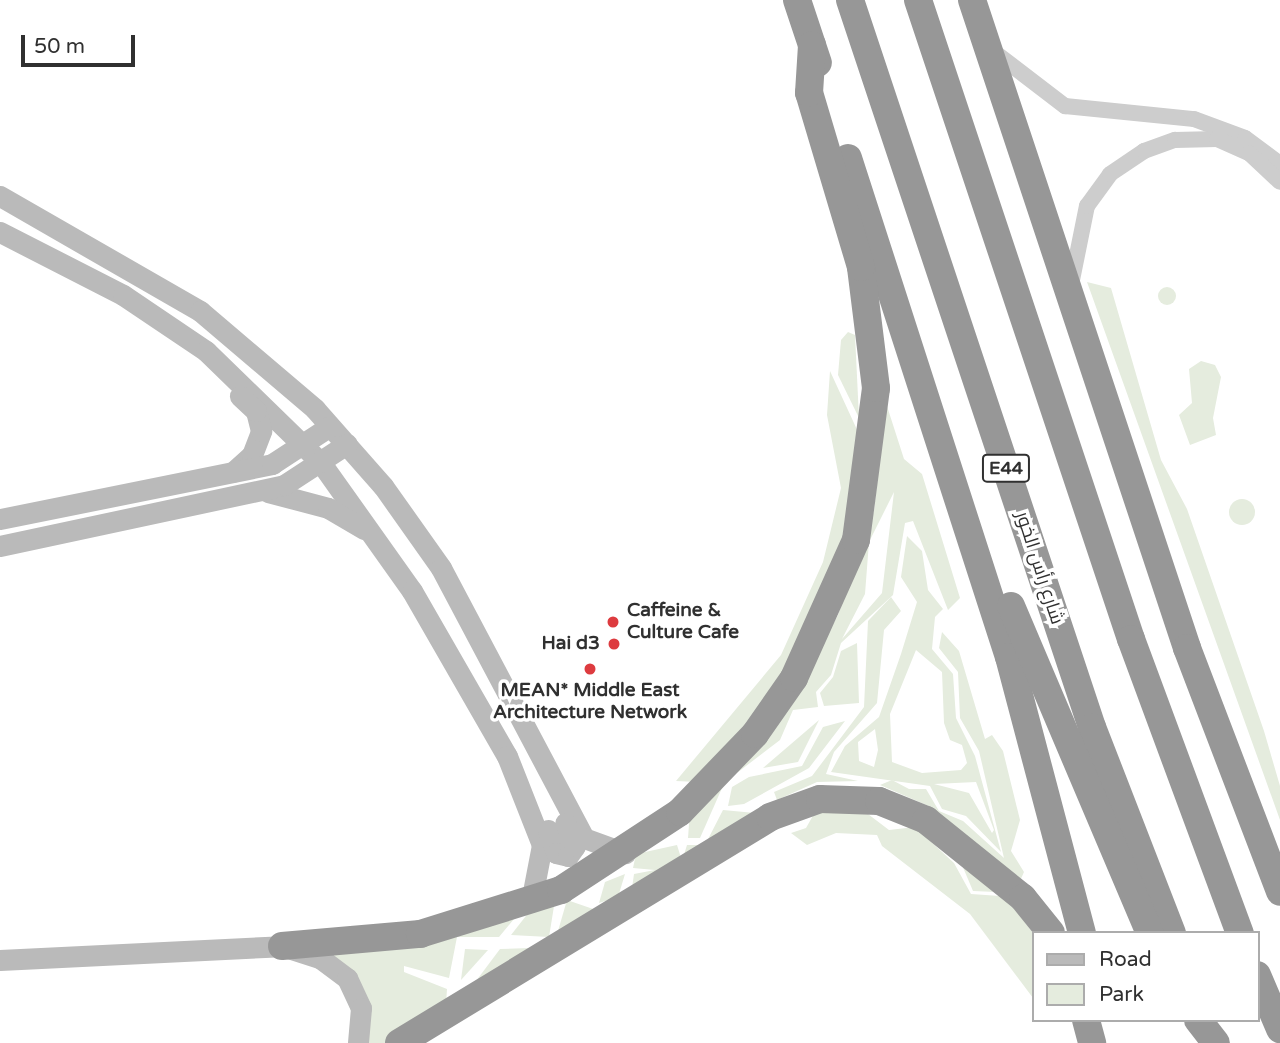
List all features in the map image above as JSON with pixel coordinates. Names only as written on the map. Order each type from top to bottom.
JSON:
[{"type":"highway","points":[[797,0],[1009,657],[1081,931]]},
{"type":"highway","name":"شارع رأس الخور","points":[[850,0],[1097,740],[1171,931]]},
{"type":"highway","points":[[918,0],[1130,639],[1239,931]]},
{"type":"highway","points":[[972,0],[1187,648],[1280,892]]},
{"type":"highway","points":[[282,946],[420,934],[531,902],[625,853],[680,812],[775,706],[837,592],[863,511],[875,420],[872,326],[809,93],[812,45]]},
{"type":"highway","points":[[946,461],[973,501],[1027,648],[1149,931]]},
{"type":"highway","points":[[399,1043],[770,817],[820,799],[879,801],[926,820],[1023,898],[1049,931]]},
{"type":"highway","points":[[1259,980],[1280,1030]]},
{"type":"highway","points":[[1087,1022],[1092,1043]]},
{"type":"highway","points":[[1104,1022],[1108,1043]]},
{"type":"highway","points":[[1200,1022],[1218,1043]]},
{"type":"highway","points":[[1211,1022],[1218,1043]]},
{"type":"street","points":[[987,46],[1037,91],[1065,106],[1194,119],[1245,138],[1280,164]]},
{"type":"street","points":[[1070,298],[1087,206],[1132,158],[1175,140],[1206,137],[1249,153],[1280,182]]},
{"type":"street","points":[[0,196],[200,310],[315,409],[330,426],[336,459],[381,543],[475,698],[520,785],[542,845],[531,902]]},
{"type":"street","points":[[0,232],[123,295],[184,336],[226,367],[305,446],[336,459],[458,597],[553,780],[589,842],[625,853]]},
{"type":"street","points":[[123,295],[148,302],[199,334],[303,424],[314,419],[315,409]]},
{"type":"street","points":[[184,336],[260,420],[258,444],[233,472]]},
{"type":"street","points":[[0,519],[272,464],[305,446],[330,426]]},
{"type":"street","points":[[0,546],[263,491],[336,459]]},
{"type":"street","points":[[263,491],[328,508],[381,543]]},
{"type":"street","points":[[520,785],[531,793],[554,850],[564,857],[575,846],[553,797],[553,780]]},
{"type":"street","points":[[2,959],[282,946],[320,958],[346,978],[361,1008],[358,1043]]},
{"type":"green space","points":[[1087,282],[1111,288],[1161,460],[1187,509],[1264,731],[1280,786],[1280,820]]},
{"type":"green space","points":[[1167,287],[1173,290],[1176,296],[1173,302],[1167,305],[1161,302],[1158,296],[1161,290]]},
{"type":"green space","points":[[848,332],[855,335],[859,418],[838,375],[841,340]]},
{"type":"green space","points":[[1201,361],[1215,365],[1221,377],[1213,418],[1216,435],[1190,445],[1179,415],[1192,403],[1189,369]]},
{"type":"green space","points":[[830,371],[859,434],[854,512],[776,690],[697,782],[676,781],[781,655],[823,562],[841,488],[827,415]]},
{"type":"green space","points":[[886,403],[904,459],[922,474],[960,598],[948,610],[913,521],[905,523],[893,595],[841,643],[831,675],[816,692],[818,707],[793,710],[780,740],[729,779],[803,680],[838,615],[874,511]],"holes":[[[894,492],[882,593],[842,639],[865,594],[869,542]]]},
{"type":"green space","points":[[1242,499],[1251,503],[1255,512],[1251,521],[1242,525],[1233,521],[1229,512],[1233,503]]},
{"type":"green space","points":[[907,536],[922,551],[928,590],[943,609],[935,617],[932,649],[953,674],[956,718],[975,756],[1001,852],[966,816],[942,809],[930,786],[831,772],[845,746],[879,717],[917,602],[901,577]],"holes":[[[916,650],[942,672],[944,723],[950,740],[962,745],[967,763],[961,770],[922,773],[892,762],[890,714]],[[875,729],[878,750],[874,767],[859,761],[858,742]],[[976,782],[994,830],[992,833],[969,793],[934,784]]]},
{"type":"green space","points":[[891,597],[901,611],[884,630],[877,703],[834,752],[826,774],[858,781],[817,782],[777,800],[774,792],[812,776],[864,707],[868,621]]},
{"type":"green space","points":[[942,632],[959,651],[985,739],[992,735],[1003,751],[1020,820],[1011,851],[1024,872],[1020,881],[931,807],[880,785],[892,780],[909,789],[926,789],[939,811],[963,821],[1004,858],[979,751],[960,718],[958,672],[939,648]]},
{"type":"green space","points":[[857,643],[859,703],[824,706],[820,693],[833,677],[841,651]]},
{"type":"green space","points":[[819,720],[798,762],[763,768]]},
{"type":"green space","points":[[845,721],[809,768],[744,804],[728,806],[732,787],[749,777],[802,766],[823,727]]},
{"type":"green space","points":[[726,779],[700,838],[688,838],[690,811]]},
{"type":"green space","points":[[723,810],[755,813],[682,861],[687,845],[705,845]]},
{"type":"green space","points":[[864,811],[889,830],[915,827],[954,863],[971,894],[1000,896],[1011,904],[1032,932],[1032,997],[970,914],[882,846],[877,835],[836,833],[807,845],[791,833],[806,828],[815,812]]},
{"type":"green space","points":[[677,845],[682,861],[632,888],[634,874],[655,870],[633,868],[636,854]]},
{"type":"green space","points":[[962,865],[996,892],[973,891]]},
{"type":"green space","points":[[625,874],[618,897],[599,903],[605,882]]},
{"type":"green space","points":[[555,900],[549,937],[511,935],[529,912]]},
{"type":"green space","points":[[567,900],[596,910],[558,931]]},
{"type":"green space","points":[[519,913],[499,937],[457,937],[449,978],[404,966],[404,972],[447,989],[446,1004],[385,1043],[364,1043],[329,956]]},
{"type":"green space","points":[[530,948],[473,985],[500,949]]},
{"type":"green space","points":[[465,949],[488,950],[461,980]]},
{"type":"place","name":"Caffeine & Culture Cafe","points":[[613,622]]},
{"type":"place","name":"Hai d3","points":[[614,644]]},
{"type":"place","name":"MEAN* Middle East Architecture Network","points":[[590,669]]}]
